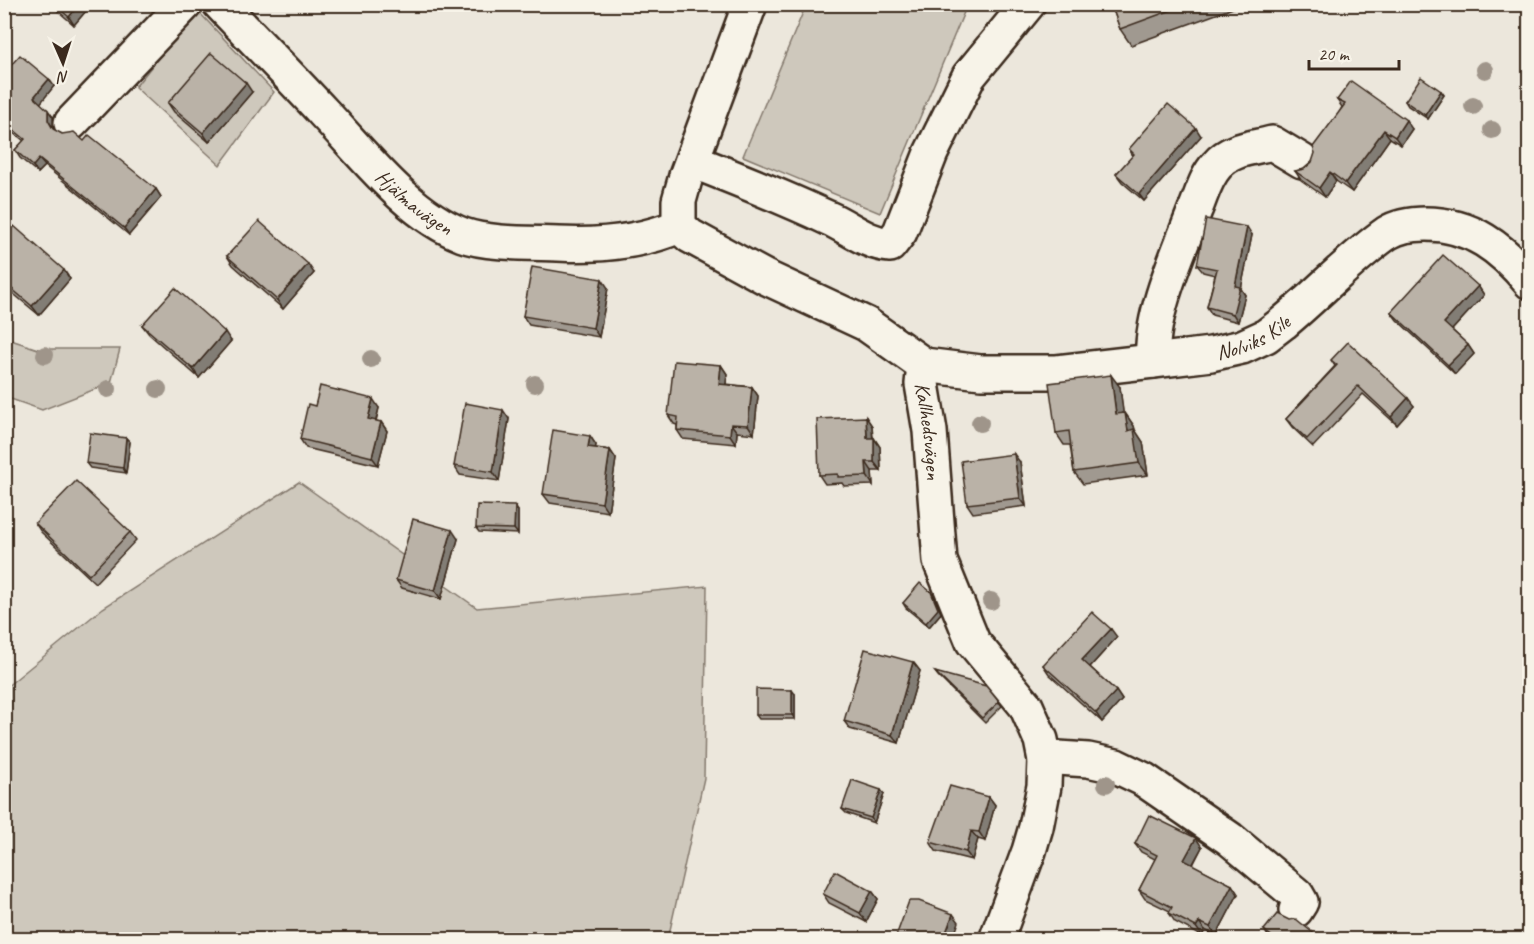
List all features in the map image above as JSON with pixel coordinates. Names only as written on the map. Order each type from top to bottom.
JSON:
[{"type":"street","points":[[71,123],[185,4]]},
{"type":"street","name":"Hjälmavägen","points":[[220,4],[389,181],[426,215],[464,236],[506,242],[575,245],[614,242],[662,233],[679,226]]},
{"type":"street","points":[[679,226],[679,201],[750,4]]},
{"type":"street","points":[[692,161],[780,196],[839,223],[877,244],[890,245],[900,232],[931,153],[969,76],[1028,4]]},
{"type":"street","points":[[1154,361],[1152,349],[1155,326],[1178,252],[1197,207],[1203,186],[1218,164],[1234,152],[1272,143],[1302,161]]},
{"type":"street","name":"Nolviks Kile","points":[[924,365],[981,372],[1056,372],[1211,354],[1242,347],[1266,336],[1298,311],[1389,232],[1413,224],[1446,224],[1481,237],[1500,249],[1530,282]]},
{"type":"street","name":"Kallhedsvägen","points":[[679,226],[690,236],[765,277],[866,324],[924,365],[922,384],[930,431],[940,561],[973,642],[1026,706],[1041,741],[1045,760],[1044,786],[1036,827],[996,939]]},
{"type":"street","points":[[1045,760],[1058,758],[1088,760],[1116,766],[1143,779],[1230,839],[1297,895],[1301,902],[1296,910]]},
{"type":"shaded area","points":[[806,5],[967,5],[880,213],[743,156]]},
{"type":"shaded area","points":[[197,10],[274,92],[220,165],[135,87]]},
{"type":"shaded area","points":[[5,338],[38,349],[120,349],[111,383],[42,410],[5,397]]},
{"type":"shaded area","points":[[299,482],[477,608],[707,586],[704,778],[668,939],[5,940],[5,688],[103,608]]},
{"type":"building","points":[[54,4],[79,4],[69,17]]},
{"type":"building","points":[[1111,4],[1188,4],[1120,29]]},
{"type":"building","points":[[211,53],[246,83],[203,133],[168,103]]},
{"type":"building","points":[[20,55],[49,79],[34,97],[48,110],[48,120],[53,129],[62,134],[74,132],[84,141],[89,135],[156,189],[124,228],[39,159],[33,166],[15,150],[25,139],[4,122],[4,73]]},
{"type":"building","points":[[1421,77],[1441,91],[1425,115],[1405,101]]},
{"type":"building","points":[[1351,81],[1406,120],[1395,137],[1384,130],[1345,183],[1330,172],[1319,188],[1295,171],[1304,169],[1312,162],[1315,153],[1313,147],[1345,104],[1337,100]]},
{"type":"building","points":[[1168,104],[1196,128],[1139,194],[1116,174],[1134,154],[1129,149]]},
{"type":"building","points":[[1206,219],[1247,227],[1235,286],[1240,287],[1233,314],[1207,307],[1217,269],[1197,265]]},
{"type":"building","points":[[259,221],[308,264],[277,300],[227,256]]},
{"type":"building","points":[[14,226],[64,270],[32,306],[4,282],[4,237]]},
{"type":"building","points":[[1443,255],[1478,286],[1444,323],[1468,345],[1448,365],[1391,312]]},
{"type":"building","points":[[532,267],[602,279],[593,328],[523,316]]},
{"type":"building","points":[[175,288],[225,332],[193,369],[142,325]]},
{"type":"building","points":[[1348,342],[1408,398],[1391,417],[1358,386],[1307,439],[1286,419],[1337,365],[1331,360]]},
{"type":"building","points":[[674,361],[721,365],[719,384],[752,387],[748,425],[731,424],[730,435],[677,430],[678,417],[668,415]]},
{"type":"building","points":[[1111,375],[1116,414],[1125,413],[1128,431],[1134,429],[1139,463],[1074,472],[1069,431],[1056,433],[1049,383]]},
{"type":"building","points":[[320,386],[373,399],[368,419],[381,422],[372,457],[300,439],[308,404],[315,406]]},
{"type":"building","points":[[465,403],[503,410],[493,472],[454,466]]},
{"type":"building","points":[[866,417],[867,438],[874,438],[874,462],[866,462],[867,476],[819,475],[817,419]]},
{"type":"building","points":[[553,430],[590,436],[588,447],[610,450],[602,503],[543,494]]},
{"type":"building","points":[[90,433],[126,438],[123,468],[86,463]]},
{"type":"building","points":[[1014,454],[1020,498],[967,504],[961,461]]},
{"type":"building","points":[[76,481],[130,532],[89,575],[35,523]]},
{"type":"building","points":[[477,505],[515,506],[514,529],[476,528]]},
{"type":"building","points":[[413,519],[452,530],[435,591],[396,580]]},
{"type":"building","points":[[920,583],[931,592],[938,609],[926,623],[903,603]]},
{"type":"building","points":[[1092,612],[1111,629],[1082,660],[1116,691],[1096,713],[1043,665]]},
{"type":"building","points":[[865,649],[913,662],[892,735],[844,721]]},
{"type":"building","points":[[935,672],[986,686],[999,702],[982,718]]},
{"type":"building","points":[[756,689],[792,690],[792,715],[756,715]]},
{"type":"building","points":[[852,780],[881,790],[871,818],[842,809]]},
{"type":"building","points":[[950,786],[989,797],[979,832],[971,831],[966,852],[930,842]]},
{"type":"building","points":[[1149,815],[1196,838],[1184,860],[1232,885],[1210,927],[1199,922],[1196,927],[1169,913],[1172,907],[1139,890],[1157,855],[1135,844]]},
{"type":"building","points":[[835,871],[872,891],[860,913],[823,894]]},
{"type":"building","points":[[909,901],[919,901],[953,914],[945,935],[950,937],[949,939],[895,939]]},
{"type":"building","points":[[1277,914],[1289,920],[1296,919],[1318,937],[1316,939],[1275,939],[1264,930]]}]
